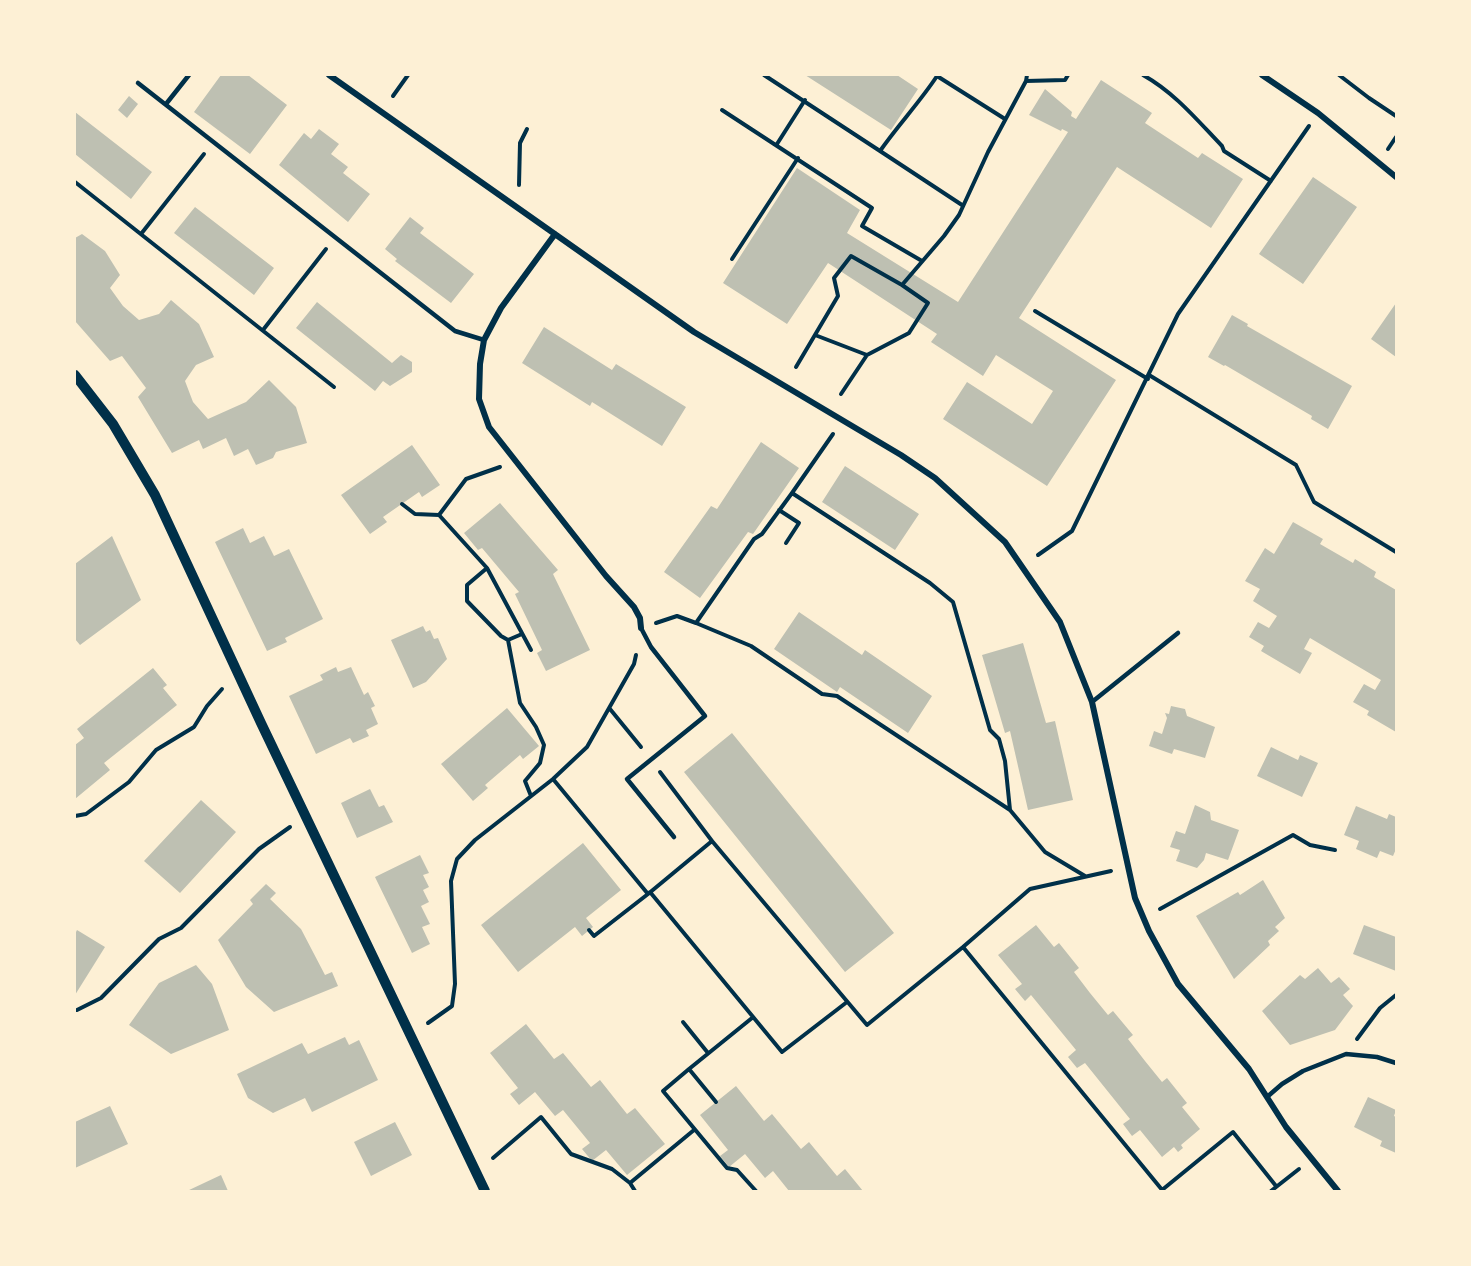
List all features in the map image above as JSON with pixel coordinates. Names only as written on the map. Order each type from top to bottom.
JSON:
[{"type":"street","points":[[329,75],[694,332],[901,454],[935,478],[1005,542],[1060,622],[1092,702],[1136,898],[1149,931],[1178,984],[1249,1069],[1286,1127],[1338,1191]]},
{"type":"street","points":[[1262,75],[1318,113],[1396,177]]},
{"type":"street","points":[[555,234],[501,308],[484,340],[480,364],[479,399],[489,427],[606,576],[634,607],[640,618],[641,628]]},
{"type":"street","points":[[75,375],[113,424],[155,495],[266,734],[486,1191]]},
{"type":"lane","points":[[166,104],[189,75]]},
{"type":"lane","points":[[138,83],[455,331],[484,340]]},
{"type":"lane","points":[[641,628],[651,647],[705,716],[627,779],[674,837]]},
{"type":"lane","points":[[1092,702],[1178,633]]},
{"type":"lane","points":[[1267,1097],[1303,1071],[1346,1054],[1377,1057],[1396,1064]]},
{"type":"path","points":[[393,96],[408,75]]},
{"type":"path","points":[[764,75],[963,206]]},
{"type":"path","points":[[902,285],[944,236],[963,206],[1027,75]]},
{"type":"path","points":[[1026,81],[1065,80],[1068,75]]},
{"type":"path","points":[[1143,75],[1164,86],[1209,132],[1224,151],[1271,182]]},
{"type":"path","points":[[1339,75],[1396,116]]},
{"type":"path","points":[[880,151],[937,76],[1005,119]]},
{"type":"path","points":[[777,144],[805,100]]},
{"type":"path","points":[[722,110],[872,208],[862,226],[922,261]]},
{"type":"path","points":[[1038,555],[1072,531],[1178,314],[1318,113]]},
{"type":"path","points":[[519,185],[520,143],[527,129]]},
{"type":"path","points":[[1388,150],[1396,137]]},
{"type":"path","points":[[141,234],[213,141]]},
{"type":"path","points":[[732,259],[798,158]]},
{"type":"path","points":[[75,182],[334,387]]},
{"type":"path","points":[[263,330],[336,237]]},
{"type":"path","points":[[796,367],[838,296],[834,279],[851,256],[902,285],[928,303],[909,333],[867,355],[841,394]]},
{"type":"path","points":[[1035,311],[1296,465],[1314,502],[1396,552]]},
{"type":"path","points":[[815,335],[867,355]]},
{"type":"path","points":[[696,623],[754,539],[762,534],[835,431]]},
{"type":"path","points":[[439,515],[466,479],[515,462]]},
{"type":"path","points":[[792,493],[930,583],[953,602],[990,730],[999,739],[1005,761],[1010,810]]},
{"type":"path","points":[[402,504],[415,514],[439,515],[487,568],[531,650]]},
{"type":"path","points":[[779,510],[799,523],[786,543]]},
{"type":"path","points":[[487,568],[467,585],[467,601],[501,636],[508,640],[520,703],[536,727],[544,745],[540,763],[525,781],[531,796]]},
{"type":"path","points":[[428,1023],[452,1006],[455,984],[451,881],[457,860],[475,840],[553,779],[587,747],[634,664],[641,628],[677,616],[751,646],[822,694],[837,696],[1010,810],[1045,852],[1086,876]]},
{"type":"path","points":[[508,640],[522,634]]},
{"type":"path","points":[[75,816],[86,814],[129,782],[156,750],[194,727],[207,706],[223,688]]},
{"type":"path","points":[[610,709],[624,726]]},
{"type":"path","points":[[553,779],[782,1052],[847,1002]]},
{"type":"path","points":[[697,821],[867,1025],[1030,889],[1111,871]]},
{"type":"path","points":[[77,1010],[101,998],[159,939],[180,928],[259,849],[290,827]]},
{"type":"path","points":[[1160,909],[1293,835],[1310,845],[1335,850]]},
{"type":"path","points":[[589,930],[594,936],[712,841]]},
{"type":"path","points":[[963,947],[1162,1190],[1233,1132],[1276,1186]]},
{"type":"path","points":[[1346,1054],[1380,1008],[1396,994]]},
{"type":"path","points":[[752,1018],[663,1091],[727,1168],[737,1170],[756,1191]]},
{"type":"path","points":[[683,1022],[708,1053]]},
{"type":"path","points":[[689,1069],[716,1102]]},
{"type":"path","points":[[493,1158],[542,1117],[571,1154],[612,1169],[630,1183],[635,1191]]},
{"type":"path","points":[[630,1183],[694,1131]]},
{"type":"path","points":[[1271,1191],[1302,1167]]},
{"type":"building","points":[[221,75],[248,75],[287,105],[250,154],[194,112]]},
{"type":"building","points":[[805,75],[897,75],[918,89],[891,130]]},
{"type":"building","points":[[1101,80],[1152,113],[1145,123],[1198,158],[1202,153],[1243,179],[1211,228],[1117,167],[1019,318],[1116,380],[1047,486],[943,419],[967,382],[1032,424],[1053,391],[996,355],[983,376],[931,342],[937,334],[828,263],[787,324],[723,283],[797,168],[860,210],[847,233],[958,302],[1068,132],[1062,129],[1061,131],[1029,115],[1045,89],[1072,112],[1071,116],[1076,119]]},
{"type":"building","points":[[129,96],[138,104],[127,118],[118,110]]},
{"type":"building","points":[[75,112],[152,172],[131,199],[75,154]]},
{"type":"building","points":[[319,129],[339,144],[331,154],[348,167],[343,173],[370,194],[348,222],[279,165],[304,133],[311,139]]},
{"type":"building","points":[[1313,177],[1357,207],[1303,284],[1259,254]]},
{"type":"building","points":[[195,207],[274,268],[254,295],[174,233]]},
{"type":"building","points":[[410,217],[424,228],[420,233],[474,274],[451,303],[395,261],[397,259],[385,249]]},
{"type":"building","points":[[82,234],[105,251],[120,275],[110,288],[123,306],[139,320],[159,314],[171,300],[199,324],[214,357],[196,365],[185,381],[193,402],[208,419],[246,402],[269,380],[296,407],[307,443],[276,452],[273,458],[256,465],[248,449],[234,456],[226,438],[203,449],[199,440],[172,453],[138,397],[146,388],[122,356],[110,361],[75,321],[75,238]]},
{"type":"building","points":[[317,302],[392,363],[401,355],[412,362],[412,372],[390,386],[383,381],[375,391],[296,328]]},
{"type":"building","points":[[1396,303],[1396,357],[1371,339]]},
{"type":"building","points":[[1232,315],[1248,324],[1247,326],[1352,386],[1328,429],[1311,419],[1312,416],[1208,357]]},
{"type":"building","points":[[544,327],[612,370],[616,364],[686,407],[662,446],[592,402],[590,406],[522,363]]},
{"type":"building","points":[[761,442],[799,468],[753,534],[748,532],[700,598],[664,572],[711,506],[717,509]]},
{"type":"building","points":[[412,445],[440,485],[422,497],[419,492],[383,517],[387,522],[370,534],[341,495]]},
{"type":"building","points":[[845,466],[919,514],[895,550],[822,502]]},
{"type":"building","points":[[500,503],[558,570],[553,574],[590,650],[546,671],[537,653],[542,650],[515,594],[519,592],[482,548],[478,550],[464,533]]},
{"type":"building","points":[[1293,522],[1323,539],[1320,544],[1353,563],[1355,559],[1376,572],[1374,577],[1396,590],[1396,732],[1367,715],[1369,711],[1353,702],[1364,684],[1375,690],[1381,680],[1310,638],[1304,649],[1312,653],[1300,674],[1261,651],[1264,646],[1249,637],[1258,622],[1269,628],[1277,616],[1253,601],[1260,589],[1245,581],[1265,548],[1274,554]]},
{"type":"building","points":[[243,528],[250,543],[264,536],[274,556],[289,549],[323,619],[285,638],[287,642],[267,651],[215,542]]},
{"type":"building","points":[[112,536],[141,600],[80,645],[75,639],[75,564]]},
{"type":"building","points":[[799,612],[862,655],[865,650],[932,696],[908,733],[840,687],[837,692],[774,649]]},
{"type":"building","points":[[423,626],[426,632],[430,630],[434,639],[438,638],[447,659],[426,682],[413,688],[391,640]]},
{"type":"building","points":[[1023,643],[1046,723],[1055,721],[1073,800],[1028,810],[1010,731],[1005,733],[982,655]]},
{"type":"building","points":[[336,667],[338,672],[351,667],[364,695],[368,692],[375,706],[371,708],[378,724],[366,730],[369,736],[353,743],[350,738],[316,754],[289,696],[323,680],[320,675]]},
{"type":"building","points":[[153,668],[167,685],[163,688],[177,705],[104,763],[110,770],[75,799],[75,745],[84,738],[77,729]]},
{"type":"building","points":[[1171,706],[1185,709],[1187,716],[1215,727],[1205,758],[1174,749],[1172,754],[1149,746],[1154,731],[1162,734],[1167,718],[1165,713],[1169,714]]},
{"type":"building","points":[[507,708],[539,746],[523,759],[520,755],[485,785],[488,788],[473,801],[441,764]]},
{"type":"building","points":[[732,733],[894,933],[845,972],[684,772]]},
{"type":"building","points":[[1271,747],[1298,760],[1300,755],[1318,763],[1302,797],[1257,776]]},
{"type":"building","points":[[370,789],[379,807],[384,805],[393,822],[357,838],[341,803]]},
{"type":"building","points":[[201,800],[236,832],[180,893],[144,861]]},
{"type":"building","points":[[1195,805],[1210,812],[1211,820],[1239,830],[1228,860],[1206,853],[1204,860],[1197,868],[1176,861],[1180,850],[1170,847],[1176,831],[1185,834]]},
{"type":"building","points":[[1356,806],[1387,819],[1389,814],[1396,817],[1396,849],[1393,856],[1380,851],[1377,858],[1356,849],[1359,841],[1344,835]]},
{"type":"building","points":[[583,843],[621,890],[586,918],[593,927],[582,936],[575,927],[518,972],[481,925]]},
{"type":"building","points":[[420,855],[429,873],[423,875],[429,887],[423,890],[429,902],[421,906],[430,924],[422,927],[430,944],[412,953],[375,877]]},
{"type":"building","points":[[1263,880],[1285,918],[1275,927],[1279,931],[1268,941],[1270,945],[1234,979],[1196,916],[1238,892],[1240,895]]},
{"type":"building","points":[[266,884],[276,893],[270,899],[301,929],[325,975],[332,972],[338,986],[274,1012],[246,987],[218,940],[253,904],[250,900]]},
{"type":"building","points":[[1036,925],[1054,947],[1059,943],[1079,968],[1074,972],[1090,993],[1108,1015],[1113,1011],[1133,1035],[1128,1039],[1145,1061],[1162,1082],[1167,1078],[1187,1103],[1182,1107],[1200,1129],[1181,1145],[1183,1148],[1178,1152],[1174,1147],[1162,1157],[1140,1130],[1132,1136],[1123,1124],[1130,1119],[1085,1063],[1077,1068],[1068,1057],[1076,1050],[1031,995],[1025,1001],[1015,989],[1022,984],[998,955]]},
{"type":"building","points":[[1364,925],[1396,937],[1396,971],[1353,954]]},
{"type":"building","points":[[77,930],[105,947],[75,995],[75,934]]},
{"type":"building","points":[[196,965],[212,984],[229,1030],[171,1054],[129,1025],[159,983]]},
{"type":"building","points":[[1318,968],[1331,983],[1339,977],[1350,989],[1343,995],[1353,1006],[1335,1030],[1290,1045],[1262,1011],[1300,975],[1305,979]]},
{"type":"building","points":[[526,1024],[554,1059],[563,1053],[591,1087],[600,1080],[627,1114],[635,1108],[665,1144],[627,1175],[606,1150],[592,1161],[582,1149],[590,1143],[563,1110],[555,1116],[535,1092],[519,1105],[510,1094],[518,1088],[490,1053]]},
{"type":"building","points":[[345,1037],[349,1045],[359,1040],[378,1080],[312,1112],[305,1098],[273,1113],[248,1098],[237,1074],[302,1043],[308,1054]]},
{"type":"building","points":[[736,1086],[764,1121],[772,1114],[801,1149],[809,1142],[837,1176],[845,1169],[863,1191],[789,1191],[773,1171],[765,1178],[745,1154],[729,1167],[720,1156],[728,1150],[700,1115]]},
{"type":"building","points":[[1368,1097],[1396,1110],[1394,1116],[1396,1117],[1396,1153],[1380,1146],[1382,1141],[1354,1127]]},
{"type":"building","points":[[110,1106],[128,1144],[75,1168],[75,1122]]},
{"type":"building","points":[[395,1122],[412,1155],[371,1176],[354,1142]]},
{"type":"building","points":[[221,1175],[228,1191],[187,1191]]}]
